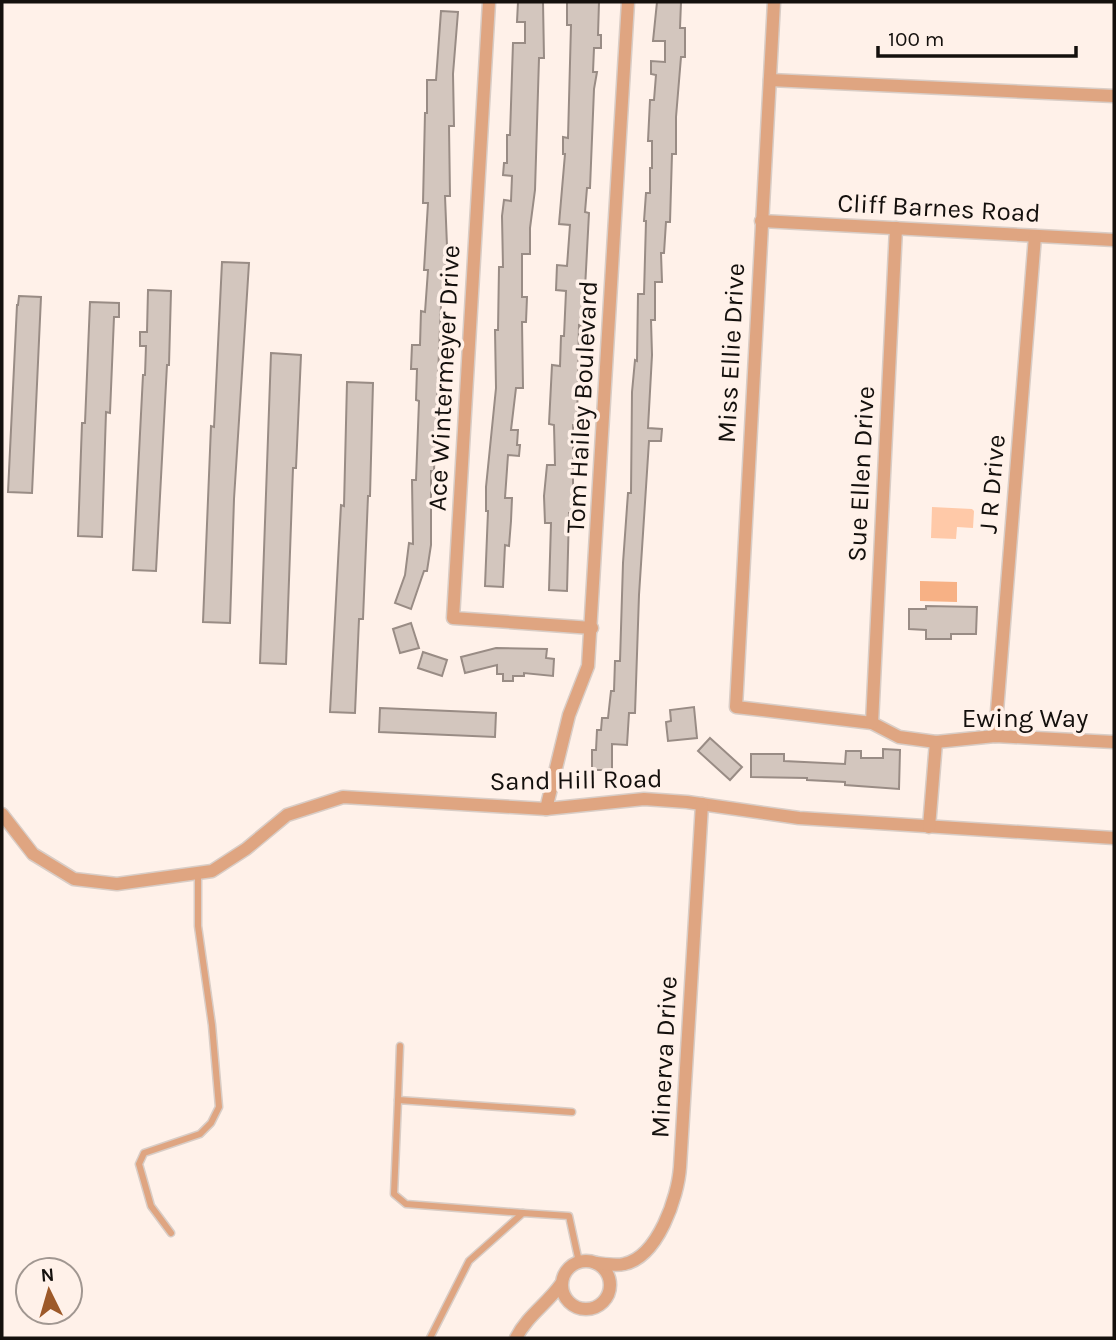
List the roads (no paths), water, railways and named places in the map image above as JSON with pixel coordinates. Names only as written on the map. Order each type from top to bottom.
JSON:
[{"type":"street","name":"Ace Wintermeyer Drive","points":[[489,2],[453,618],[592,628]]},
{"type":"street","name":"Tom Hailey Boulevard","points":[[546,808],[569,715],[588,666],[592,628],[628,2]]},
{"type":"street","name":"Miss Ellie Drive","points":[[736,707],[774,2]]},
{"type":"street","points":[[770,80],[1114,96]]},
{"type":"street","name":"Cliff Barnes Road","points":[[761,221],[1114,240]]},
{"type":"street","name":"Sue Ellen Drive","points":[[872,723],[896,228]]},
{"type":"street","name":"J R Drive","points":[[995,736],[1035,236]]},
{"type":"street","name":"Ewing Way","points":[[736,707],[872,723],[899,737],[936,742],[995,736],[1114,742]]},
{"type":"street","name":"Ewing Way","points":[[929,827],[936,742]]},
{"type":"street","name":"Sand Hill Road","points":[[2,814],[33,854],[74,879],[117,884],[212,871],[246,849],[287,815],[343,796],[546,808],[644,799],[799,818],[1114,838]]},
{"type":"street","name":"Minerva Drive","points":[[610,1282],[625,1264],[637,1257],[656,1237],[670,1213],[679,1184],[702,804]]},
{"type":"street","points":[[516,1338],[523,1324],[543,1307],[562,1284],[567,1270],[579,1262],[625,1264]]},
{"type":"street","points":[[543,1307],[572,1305],[587,1309],[601,1303],[609,1290],[610,1282],[607,1274],[596,1263]]},
{"type":"street","points":[[562,1284],[566,1299],[572,1305]]},
{"type":"lane","points":[[171,1233],[151,1206],[139,1164],[144,1153],[200,1134],[211,1123],[219,1107],[212,1025],[198,926],[198,873]]},
{"type":"lane","points":[[400,1046],[394,1195],[406,1204],[569,1216],[579,1262]]},
{"type":"lane","points":[[398,1100],[572,1112]]},
{"type":"lane","points":[[430,1338],[469,1261],[523,1213]]}]
